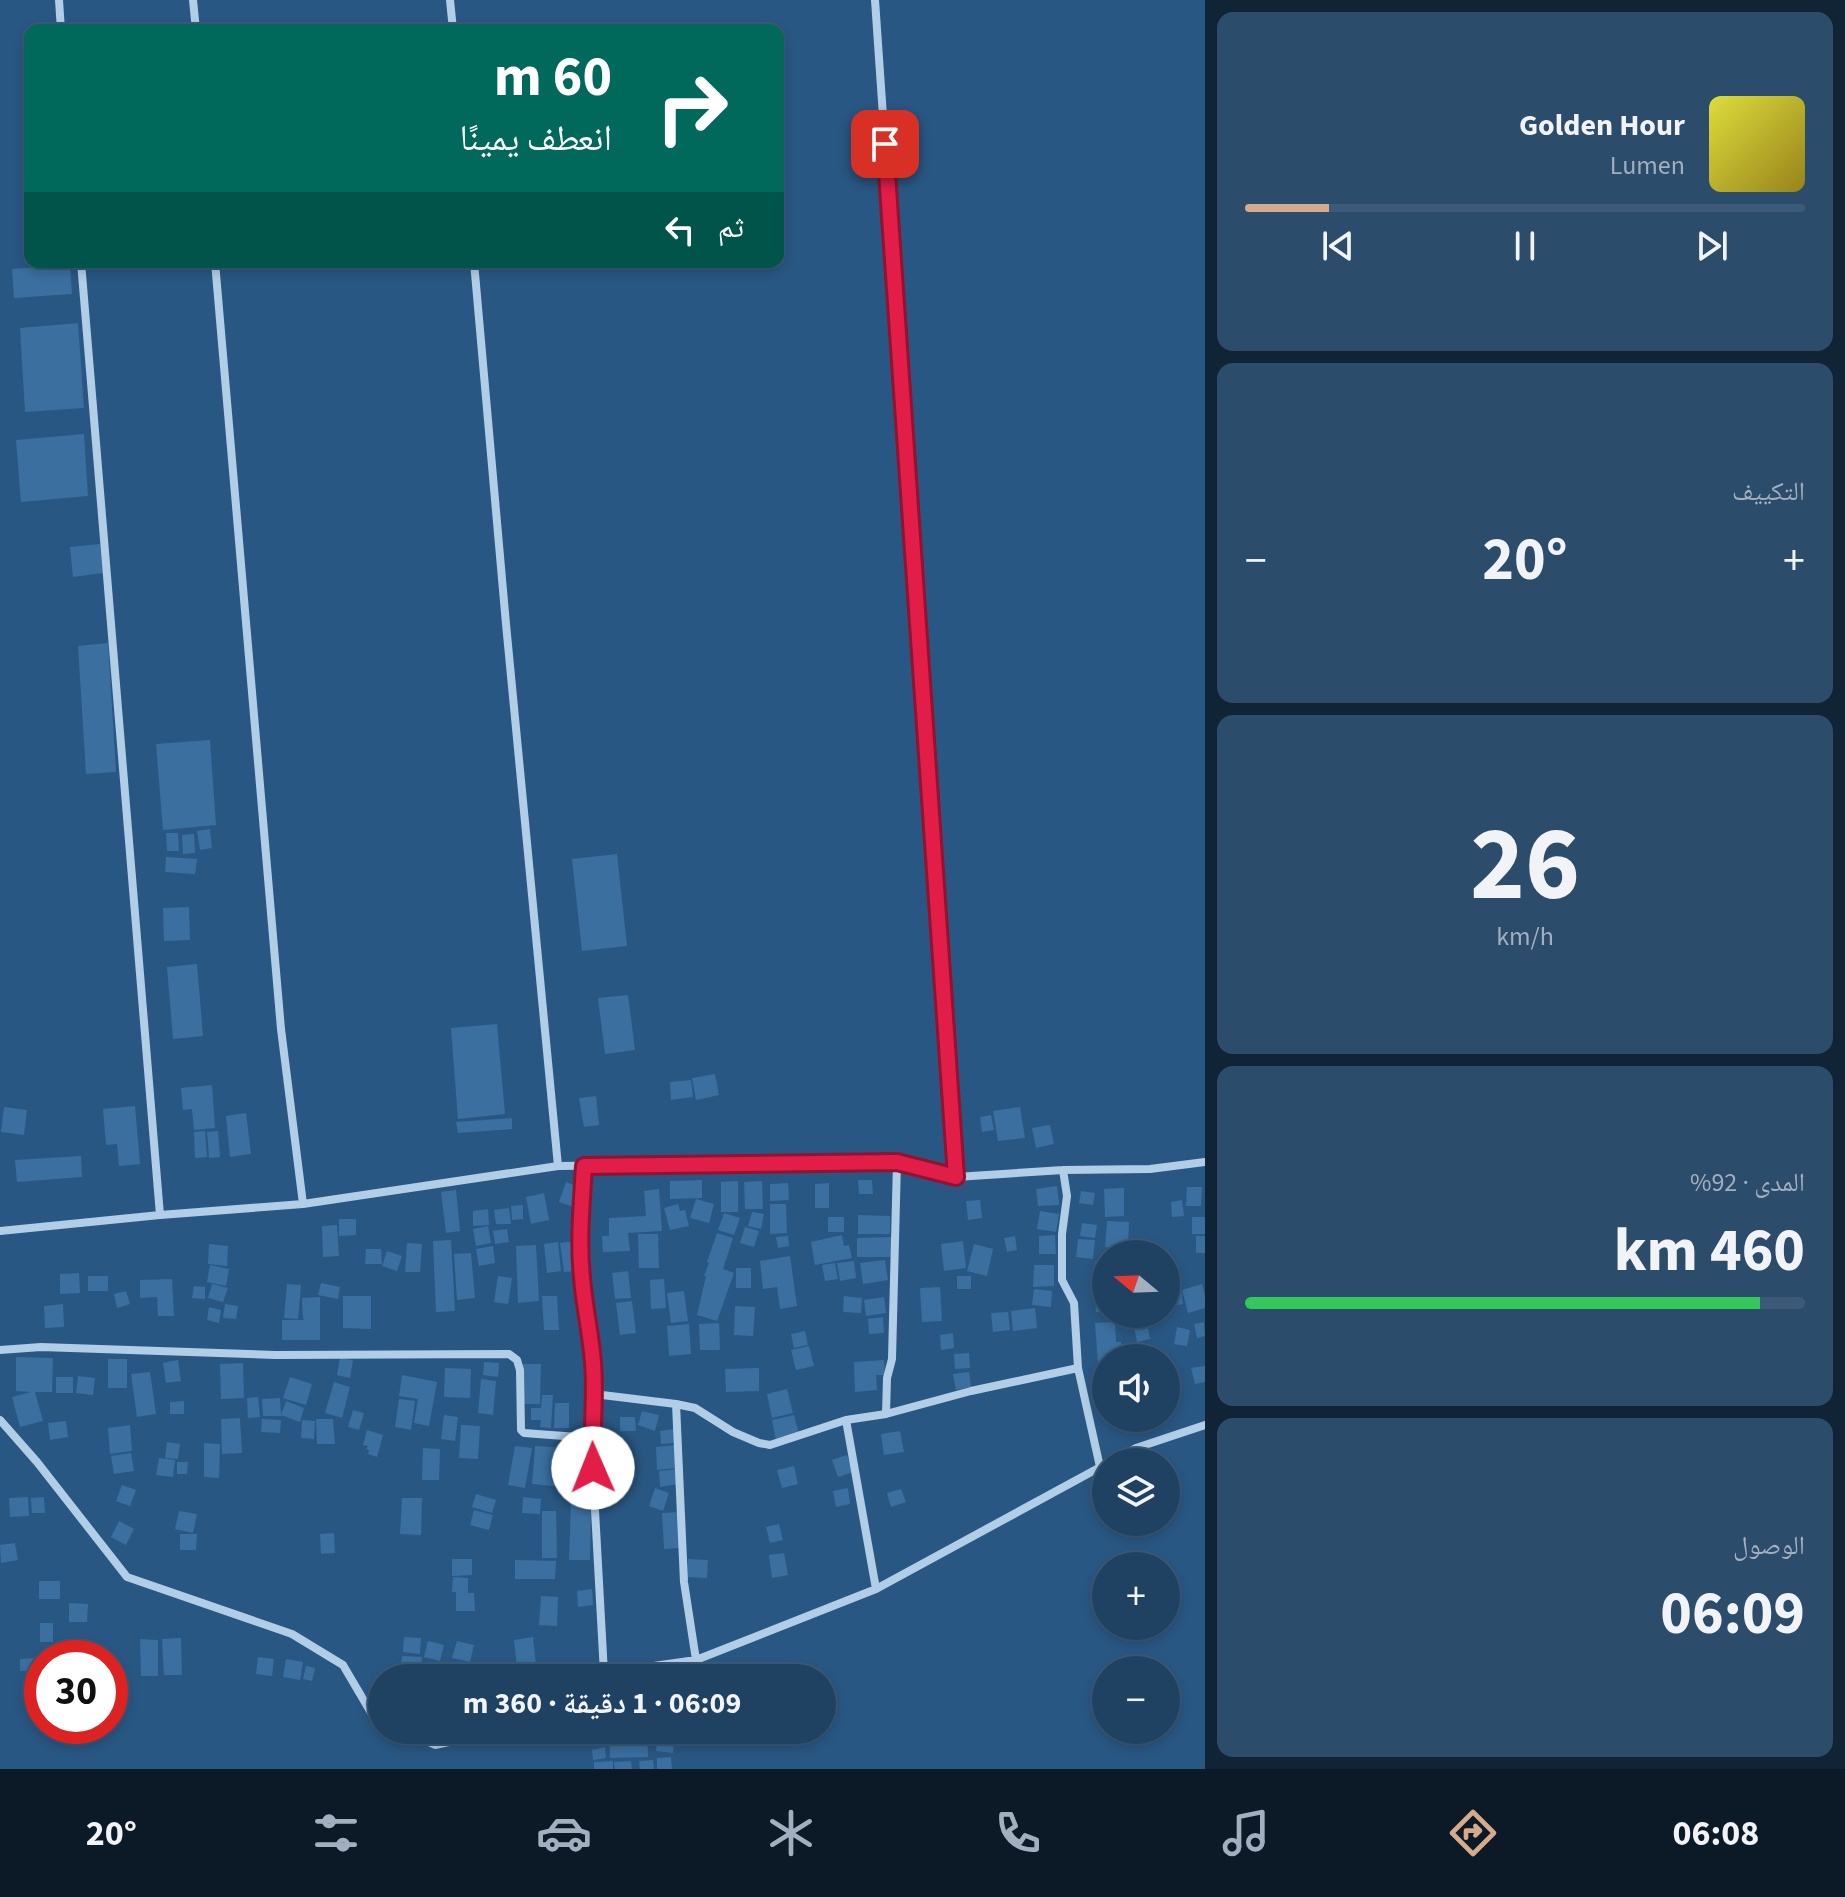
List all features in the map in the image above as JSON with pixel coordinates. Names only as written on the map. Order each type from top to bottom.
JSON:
[{"type":"street","points":[[59,0],[61,24]]},
{"type":"street","points":[[193,0],[195,24]]},
{"type":"street","points":[[450,0],[452,24]]},
{"type":"street","points":[[875,0],[956,1177]]},
{"type":"street","points":[[81,268],[160,1215]]},
{"type":"street","points":[[216,268],[281,1029],[303,1204]]},
{"type":"street","points":[[475,268],[558,1166]]},
{"type":"street","points":[[886,1414],[887,1378],[892,1359],[897,1162]]},
{"type":"street","points":[[0,1231],[303,1204],[558,1166],[897,1162],[956,1177],[1063,1170],[1150,1169],[1205,1162]]},
{"type":"street","points":[[584,1166],[580,1247],[593,1360],[591,1438],[600,1664]]},
{"type":"street","points":[[1063,1170],[1067,1196],[1062,1234],[1062,1280],[1074,1303],[1078,1368],[1100,1448]]},
{"type":"street","points":[[0,1350],[41,1347],[275,1355],[509,1354],[517,1360],[520,1370],[521,1430],[524,1433],[591,1438]]},
{"type":"street","points":[[594,1394],[695,1408],[733,1432],[770,1445],[846,1420],[886,1414],[971,1391],[1078,1368]]},
{"type":"street","points":[[676,1404],[684,1582],[696,1660]]},
{"type":"street","points":[[0,1420],[127,1577],[292,1634],[343,1665],[368,1708]]},
{"type":"street","points":[[846,1420],[876,1589]]},
{"type":"street","points":[[1136,1448],[1205,1425]]},
{"type":"street","points":[[672,1664],[696,1660],[876,1589],[1092,1471]]},
{"type":"building","points":[[70,268],[72,294],[14,298],[12,269]]},
{"type":"building","points":[[78,323],[84,408],[25,412],[20,328]]},
{"type":"building","points":[[84,434],[88,496],[21,502],[16,440]]},
{"type":"building","points":[[100,544],[103,573],[73,577],[70,547]]},
{"type":"building","points":[[108,643],[116,772],[86,774],[78,646]]},
{"type":"building","points":[[210,740],[216,825],[163,830],[156,744]]},
{"type":"building","points":[[210,829],[212,848],[200,850],[197,831]]},
{"type":"building","points":[[166,833],[178,833],[179,851],[167,851]]},
{"type":"building","points":[[194,834],[195,853],[183,854],[182,835]]},
{"type":"building","points":[[617,854],[627,946],[582,951],[572,859]]},
{"type":"building","points":[[166,857],[197,859],[195,874],[165,872]]},
{"type":"building","points":[[189,907],[190,940],[164,941],[163,908]]},
{"type":"building","points":[[197,964],[203,1036],[173,1039],[167,967]]},
{"type":"building","points":[[628,995],[635,1050],[605,1054],[598,998]]},
{"type":"building","points":[[497,1024],[505,1114],[458,1119],[451,1028]]},
{"type":"building","points":[[715,1074],[719,1095],[696,1100],[692,1078]]},
{"type":"building","points":[[691,1080],[693,1097],[671,1100],[670,1082]]},
{"type":"building","points":[[212,1085],[215,1128],[194,1130],[192,1109],[183,1110],[181,1088]]},
{"type":"building","points":[[596,1096],[599,1125],[584,1127],[579,1098]]},
{"type":"building","points":[[135,1106],[140,1164],[119,1166],[117,1144],[106,1145],[103,1109]]},
{"type":"building","points":[[4,1107],[27,1110],[24,1135],[1,1132]]},
{"type":"building","points":[[1020,1107],[1025,1138],[998,1141],[993,1111]]},
{"type":"building","points":[[246,1113],[251,1154],[230,1157],[226,1116]]},
{"type":"building","points":[[991,1115],[994,1130],[982,1132],[980,1117]]},
{"type":"building","points":[[512,1118],[512,1129],[458,1133],[456,1122]]},
{"type":"building","points":[[1050,1125],[1054,1144],[1036,1148],[1032,1128]]},
{"type":"building","points":[[205,1131],[207,1157],[195,1158],[194,1132]]},
{"type":"building","points":[[218,1131],[220,1157],[209,1158],[207,1132]]},
{"type":"building","points":[[81,1156],[82,1177],[17,1182],[15,1160]]},
{"type":"building","points":[[702,1180],[702,1198],[670,1199],[670,1181]]},
{"type":"building","points":[[858,1180],[872,1180],[873,1194],[859,1194]]},
{"type":"building","points":[[738,1181],[738,1212],[721,1212],[721,1182]]},
{"type":"building","points":[[762,1181],[763,1209],[745,1209],[744,1182]]},
{"type":"building","points":[[566,1182],[581,1188],[574,1207],[559,1202]]},
{"type":"building","points":[[788,1183],[789,1200],[770,1201],[770,1184]]},
{"type":"building","points":[[829,1183],[829,1208],[815,1208],[815,1184]]},
{"type":"building","points":[[1057,1186],[1059,1205],[1038,1206],[1036,1189]]},
{"type":"building","points":[[1187,1187],[1202,1187],[1201,1206],[1186,1206]]},
{"type":"building","points":[[1124,1188],[1124,1216],[1105,1217],[1104,1189]]},
{"type":"building","points":[[659,1189],[662,1231],[628,1233],[630,1251],[603,1252],[602,1236],[609,1236],[609,1218],[646,1216],[644,1191]]},
{"type":"building","points":[[456,1190],[460,1231],[446,1233],[441,1192]]},
{"type":"building","points":[[1081,1191],[1095,1193],[1093,1205],[1079,1203]]},
{"type":"building","points":[[544,1193],[549,1220],[531,1224],[526,1197]]},
{"type":"building","points":[[696,1199],[714,1204],[709,1223],[690,1218]]},
{"type":"building","points":[[980,1200],[982,1218],[968,1220],[966,1201]]},
{"type":"building","points":[[1182,1200],[1184,1216],[1172,1217],[1171,1202]]},
{"type":"building","points":[[678,1204],[680,1211],[685,1210],[689,1226],[670,1230],[664,1208]]},
{"type":"building","points":[[770,1204],[786,1204],[787,1233],[770,1234]]},
{"type":"building","points":[[523,1205],[523,1219],[512,1220],[511,1206]]},
{"type":"building","points":[[509,1208],[511,1224],[496,1224],[494,1210]]},
{"type":"building","points":[[488,1209],[489,1225],[473,1226],[473,1211]]},
{"type":"building","points":[[1040,1211],[1059,1214],[1056,1232],[1037,1229]]},
{"type":"building","points":[[752,1212],[764,1214],[761,1229],[748,1226]]},
{"type":"building","points":[[724,1213],[740,1218],[734,1235],[718,1230]]},
{"type":"building","points":[[858,1215],[890,1216],[890,1234],[858,1234]]},
{"type":"building","points":[[828,1217],[844,1217],[844,1232],[828,1232]]},
{"type":"building","points":[[1192,1217],[1205,1217],[1205,1234],[1192,1234]]},
{"type":"building","points":[[339,1219],[356,1219],[356,1235],[339,1236]]},
{"type":"building","points":[[1107,1221],[1129,1222],[1128,1240],[1106,1240]]},
{"type":"building","points":[[1082,1223],[1097,1225],[1095,1238],[1080,1236]]},
{"type":"building","points":[[337,1225],[339,1256],[323,1257],[322,1226]]},
{"type":"building","points":[[488,1226],[491,1243],[476,1246],[473,1229]]},
{"type":"building","points":[[745,1227],[759,1231],[754,1247],[740,1243]]},
{"type":"building","points":[[507,1229],[509,1242],[495,1244],[493,1231]]},
{"type":"building","points":[[717,1233],[733,1238],[723,1269],[734,1273],[717,1321],[697,1315],[707,1262]]},
{"type":"building","points":[[638,1234],[658,1234],[659,1268],[639,1268]]},
{"type":"building","points":[[842,1235],[844,1246],[849,1245],[852,1258],[815,1265],[811,1242]]},
{"type":"building","points":[[1055,1235],[1056,1254],[1039,1254],[1039,1236]]},
{"type":"building","points":[[788,1236],[789,1246],[778,1248],[776,1237]]},
{"type":"building","points":[[1015,1236],[1017,1250],[1007,1252],[1004,1238]]},
{"type":"building","points":[[1196,1236],[1205,1236],[1205,1253],[1196,1253]]},
{"type":"building","points":[[891,1237],[891,1257],[857,1257],[857,1238]]},
{"type":"building","points":[[1078,1239],[1095,1240],[1092,1240],[1092,1259],[1076,1257]]},
{"type":"building","points":[[451,1240],[455,1311],[436,1312],[433,1241]]},
{"type":"building","points":[[575,1241],[578,1271],[564,1272],[560,1243]]},
{"type":"building","points":[[963,1241],[966,1268],[944,1271],[941,1244]]},
{"type":"building","points":[[558,1242],[561,1271],[547,1273],[544,1244]]},
{"type":"building","points":[[407,1243],[422,1244],[420,1272],[405,1272]]},
{"type":"building","points":[[209,1244],[228,1246],[227,1266],[208,1264]]},
{"type":"building","points":[[974,1244],[993,1249],[987,1276],[967,1271]]},
{"type":"building","points":[[536,1245],[539,1301],[518,1303],[516,1246]]},
{"type":"building","points":[[493,1246],[495,1263],[479,1266],[476,1249]]},
{"type":"building","points":[[366,1249],[381,1249],[382,1264],[365,1264]]},
{"type":"building","points":[[387,1251],[402,1256],[397,1271],[382,1266]]},
{"type":"building","points":[[471,1253],[475,1298],[457,1300],[454,1254]]},
{"type":"building","points":[[790,1256],[797,1306],[780,1309],[777,1287],[763,1289],[760,1261]]},
{"type":"building","points":[[885,1260],[888,1280],[863,1284],[860,1263]]},
{"type":"building","points":[[854,1261],[856,1278],[840,1281],[837,1263]]},
{"type":"building","points":[[835,1263],[838,1279],[825,1281],[822,1265]]},
{"type":"building","points":[[210,1265],[229,1269],[226,1286],[207,1282]]},
{"type":"building","points":[[1034,1265],[1054,1265],[1054,1286],[1033,1287]]},
{"type":"building","points":[[736,1268],[751,1268],[751,1288],[736,1288]]},
{"type":"building","points":[[628,1271],[631,1298],[615,1299],[612,1273]]},
{"type":"building","points":[[79,1273],[80,1293],[60,1294],[60,1274]]},
{"type":"building","points":[[88,1276],[108,1276],[108,1291],[88,1291]]},
{"type":"building","points":[[498,1276],[512,1278],[508,1304],[494,1302]]},
{"type":"building","points":[[957,1276],[971,1276],[971,1289],[957,1289]]},
{"type":"building","points":[[172,1279],[174,1316],[158,1316],[157,1297],[140,1298],[140,1280]]},
{"type":"building","points":[[664,1279],[666,1308],[651,1309],[650,1280]]},
{"type":"building","points":[[321,1283],[340,1287],[338,1299],[318,1295]]},
{"type":"building","points":[[212,1284],[228,1288],[223,1302],[208,1298]]},
{"type":"building","points":[[287,1284],[301,1285],[298,1319],[284,1318]]},
{"type":"building","points":[[1202,1284],[1205,1308],[1188,1313],[1182,1290]]},
{"type":"building","points":[[194,1286],[205,1287],[205,1299],[192,1298]]},
{"type":"building","points":[[940,1287],[942,1321],[922,1322],[920,1288]]},
{"type":"building","points":[[1034,1289],[1052,1291],[1051,1307],[1032,1305]]},
{"type":"building","points":[[126,1291],[130,1304],[117,1308],[114,1294]]},
{"type":"building","points":[[684,1291],[688,1321],[671,1323],[667,1293]]},
{"type":"building","points":[[343,1296],[371,1296],[371,1329],[343,1328]]},
{"type":"building","points":[[542,1296],[557,1296],[559,1330],[544,1330]]},
{"type":"building","points":[[844,1296],[862,1298],[861,1313],[843,1312]]},
{"type":"building","points":[[320,1297],[320,1340],[282,1340],[282,1320],[305,1320],[302,1298]]},
{"type":"building","points":[[884,1297],[886,1313],[866,1316],[864,1300]]},
{"type":"building","points":[[632,1301],[636,1333],[620,1335],[616,1303]]},
{"type":"building","points":[[63,1304],[64,1327],[45,1328],[44,1306]]},
{"type":"building","points":[[225,1304],[238,1306],[236,1319],[223,1318]]},
{"type":"building","points":[[735,1306],[755,1307],[753,1336],[734,1335]]},
{"type":"building","points":[[209,1307],[221,1310],[219,1323],[207,1320]]},
{"type":"building","points":[[1035,1308],[1037,1328],[1013,1331],[1011,1311]]},
{"type":"building","points":[[1008,1312],[1010,1330],[993,1332],[991,1313]]},
{"type":"building","points":[[883,1317],[884,1333],[869,1334],[868,1319]]},
{"type":"building","points":[[1204,1322],[1205,1336],[1197,1338],[1194,1324]]},
{"type":"building","points":[[719,1323],[720,1350],[700,1350],[699,1324]]},
{"type":"building","points":[[689,1324],[691,1354],[669,1356],[667,1326]]},
{"type":"building","points":[[1095,1328],[1115,1328],[1116,1342],[1121,1344],[1096,1344]]},
{"type":"building","points":[[1134,1328],[1148,1328],[1150,1339],[1137,1342]]},
{"type":"building","points":[[1177,1328],[1190,1330],[1187,1346],[1174,1344]]},
{"type":"building","points":[[805,1331],[808,1345],[794,1348],[791,1334]]},
{"type":"building","points":[[953,1333],[954,1348],[941,1350],[940,1335]]},
{"type":"building","points":[[809,1346],[814,1366],[796,1370],[791,1350]]},
{"type":"building","points":[[969,1353],[970,1368],[955,1369],[954,1354]]},
{"type":"building","points":[[16,1357],[53,1358],[52,1392],[35,1392],[43,1421],[20,1427],[12,1397],[31,1392],[16,1391]]},
{"type":"building","points":[[340,1358],[353,1360],[350,1378],[337,1375]]},
{"type":"building","points":[[108,1359],[127,1359],[127,1388],[108,1388]]},
{"type":"building","points":[[178,1360],[181,1381],[166,1383],[163,1363]]},
{"type":"building","points":[[884,1360],[885,1375],[876,1375],[877,1390],[855,1392],[854,1362]]},
{"type":"building","points":[[484,1362],[499,1363],[498,1377],[483,1375]]},
{"type":"building","points":[[243,1363],[244,1398],[221,1399],[220,1364]]},
{"type":"building","points":[[523,1364],[541,1364],[540,1404],[522,1404]]},
{"type":"building","points":[[1205,1366],[1205,1382],[1195,1384],[1191,1368]]},
{"type":"building","points":[[445,1368],[471,1369],[470,1398],[444,1397]]},
{"type":"building","points":[[759,1368],[759,1391],[726,1392],[725,1369]]},
{"type":"building","points":[[150,1372],[156,1414],[137,1417],[131,1374]]},
{"type":"building","points":[[969,1372],[971,1387],[956,1390],[953,1374]]},
{"type":"building","points":[[402,1375],[437,1382],[429,1426],[414,1423],[418,1399],[399,1396]]},
{"type":"building","points":[[78,1376],[95,1378],[93,1395],[76,1393]]},
{"type":"building","points":[[56,1377],[73,1377],[73,1393],[56,1393]]},
{"type":"building","points":[[290,1377],[312,1384],[306,1405],[283,1398]]},
{"type":"building","points":[[481,1379],[496,1381],[493,1415],[478,1413]]},
{"type":"building","points":[[334,1382],[350,1387],[342,1418],[325,1413]]},
{"type":"building","points":[[787,1389],[793,1413],[772,1418],[767,1394]]},
{"type":"building","points":[[542,1395],[553,1395],[551,1428],[540,1427],[541,1420],[531,1420],[531,1408],[541,1408]]},
{"type":"building","points":[[258,1397],[260,1417],[248,1418],[247,1398]]},
{"type":"building","points":[[280,1398],[281,1416],[263,1416],[262,1399]]},
{"type":"building","points":[[399,1399],[415,1401],[411,1430],[395,1427]]},
{"type":"building","points":[[184,1401],[184,1414],[170,1414],[170,1402]]},
{"type":"building","points":[[286,1401],[304,1408],[300,1422],[281,1415]]},
{"type":"building","points":[[555,1403],[569,1403],[569,1428],[554,1428]]},
{"type":"building","points":[[353,1410],[364,1413],[359,1430],[348,1427]]},
{"type":"building","points":[[642,1411],[659,1415],[655,1431],[638,1425]]},
{"type":"building","points":[[444,1415],[458,1417],[455,1441],[441,1439]]},
{"type":"building","points":[[794,1415],[799,1434],[776,1440],[772,1420]]},
{"type":"building","points":[[620,1417],[635,1417],[636,1431],[620,1431]]},
{"type":"building","points":[[240,1418],[242,1453],[222,1454],[221,1419]]},
{"type":"building","points":[[262,1419],[281,1420],[280,1433],[261,1432]]},
{"type":"building","points":[[316,1419],[333,1419],[335,1444],[317,1444]]},
{"type":"building","points":[[302,1420],[315,1421],[314,1439],[301,1438]]},
{"type":"building","points":[[66,1421],[68,1437],[50,1440],[48,1423]]},
{"type":"building","points":[[130,1425],[132,1451],[110,1454],[108,1428]]},
{"type":"building","points":[[461,1425],[480,1426],[478,1459],[459,1458]]},
{"type":"building","points":[[675,1429],[675,1443],[661,1444],[660,1431]]},
{"type":"building","points":[[367,1430],[383,1435],[377,1457],[368,1454],[368,1446],[363,1445]]},
{"type":"building","points":[[900,1431],[904,1452],[884,1455],[881,1434]]},
{"type":"building","points":[[167,1442],[180,1444],[178,1459],[165,1458]]},
{"type":"building","points":[[204,1443],[220,1444],[219,1478],[204,1477]]},
{"type":"building","points":[[676,1445],[678,1468],[657,1470],[656,1447]]},
{"type":"building","points":[[515,1446],[532,1448],[525,1488],[508,1485]]},
{"type":"building","points":[[535,1446],[579,1449],[575,1488],[532,1484]]},
{"type":"building","points":[[423,1448],[440,1449],[439,1480],[422,1480]]},
{"type":"building","points":[[131,1453],[134,1471],[114,1474],[111,1456]]},
{"type":"building","points":[[847,1455],[853,1472],[838,1477],[832,1460]]},
{"type":"building","points":[[159,1458],[175,1460],[173,1477],[156,1475]]},
{"type":"building","points":[[177,1462],[188,1462],[187,1474],[177,1474]]},
{"type":"building","points":[[794,1466],[798,1484],[782,1488],[777,1470]]},
{"type":"building","points":[[678,1469],[679,1484],[660,1487],[659,1471]]},
{"type":"building","points":[[122,1485],[136,1490],[130,1506],[116,1501]]},
{"type":"building","points":[[655,1488],[669,1493],[663,1511],[649,1506]]},
{"type":"building","points":[[848,1488],[850,1504],[836,1507],[833,1491]]},
{"type":"building","points":[[901,1489],[906,1502],[891,1507],[887,1493]]},
{"type":"building","points":[[476,1494],[496,1500],[492,1513],[472,1507]]},
{"type":"building","points":[[28,1497],[29,1516],[10,1517],[9,1498]]},
{"type":"building","points":[[44,1497],[45,1513],[32,1513],[31,1498]]},
{"type":"building","points":[[523,1497],[541,1499],[540,1514],[522,1513]]},
{"type":"building","points":[[402,1498],[422,1498],[421,1535],[400,1534]]},
{"type":"building","points":[[571,1501],[591,1501],[590,1560],[569,1560]]},
{"type":"building","points":[[474,1510],[493,1515],[489,1530],[470,1525]]},
{"type":"building","points":[[179,1511],[197,1514],[193,1533],[175,1529]]},
{"type":"building","points":[[542,1511],[556,1511],[557,1558],[542,1558]]},
{"type":"building","points":[[679,1512],[681,1548],[664,1549],[662,1513]]},
{"type":"building","points":[[119,1521],[134,1529],[126,1545],[111,1537]]},
{"type":"building","points":[[779,1524],[783,1540],[770,1543],[766,1527]]},
{"type":"building","points":[[334,1533],[335,1553],[321,1554],[320,1534]]},
{"type":"building","points":[[180,1534],[197,1534],[196,1550],[180,1550]]},
{"type":"building","points":[[15,1543],[18,1560],[1,1563],[0,1545]]},
{"type":"building","points":[[784,1553],[788,1575],[772,1578],[769,1555]]},
{"type":"building","points":[[452,1559],[472,1559],[472,1575],[452,1576]]},
{"type":"building","points":[[688,1559],[708,1560],[707,1578],[687,1577]]},
{"type":"building","points":[[515,1560],[556,1561],[555,1579],[515,1579]]},
{"type":"building","points":[[453,1577],[468,1578],[468,1593],[474,1593],[475,1611],[456,1611]]},
{"type":"building","points":[[39,1581],[60,1581],[60,1599],[39,1599]]},
{"type":"building","points":[[592,1589],[593,1605],[578,1607],[577,1591]]},
{"type":"building","points":[[541,1596],[558,1597],[557,1626],[539,1625]]},
{"type":"building","points":[[69,1603],[88,1604],[87,1622],[69,1622]]},
{"type":"building","points":[[40,1623],[53,1623],[53,1640],[40,1640]]},
{"type":"building","points":[[404,1637],[421,1638],[420,1654],[403,1652]]},
{"type":"building","points":[[533,1637],[536,1664],[517,1664],[514,1640]]},
{"type":"building","points":[[181,1638],[182,1675],[164,1675],[162,1639]]},
{"type":"building","points":[[140,1639],[158,1640],[158,1676],[141,1676]]},
{"type":"building","points":[[428,1641],[444,1645],[440,1661],[424,1657]]},
{"type":"building","points":[[457,1641],[474,1645],[470,1662],[452,1658]]},
{"type":"building","points":[[402,1656],[422,1657],[422,1664],[401,1664]]},
{"type":"building","points":[[258,1657],[274,1659],[272,1676],[256,1674]]},
{"type":"building","points":[[20,1659],[24,1659],[24,1671],[20,1671]]},
{"type":"building","points":[[286,1659],[303,1662],[300,1680],[283,1677]]},
{"type":"building","points":[[306,1666],[315,1668],[312,1681],[303,1679]]},
{"type":"building","points":[[610,1744],[648,1744],[648,1757],[610,1758]]},
{"type":"building","points":[[657,1744],[674,1744],[673,1753],[656,1751]]},
{"type":"building","points":[[605,1747],[606,1758],[593,1760],[592,1750]]},
{"type":"building","points":[[671,1757],[672,1769],[657,1769],[657,1758]]},
{"type":"building","points":[[653,1760],[654,1769],[640,1769],[639,1761]]},
{"type":"building","points":[[613,1761],[613,1769],[594,1769],[594,1762]]},
{"type":"building","points":[[631,1761],[632,1769],[615,1769],[614,1762]]},
{"type":"route","points":[[593,1468],[593,1360],[580,1247],[584,1166],[897,1162],[956,1177],[885,144]]}]
